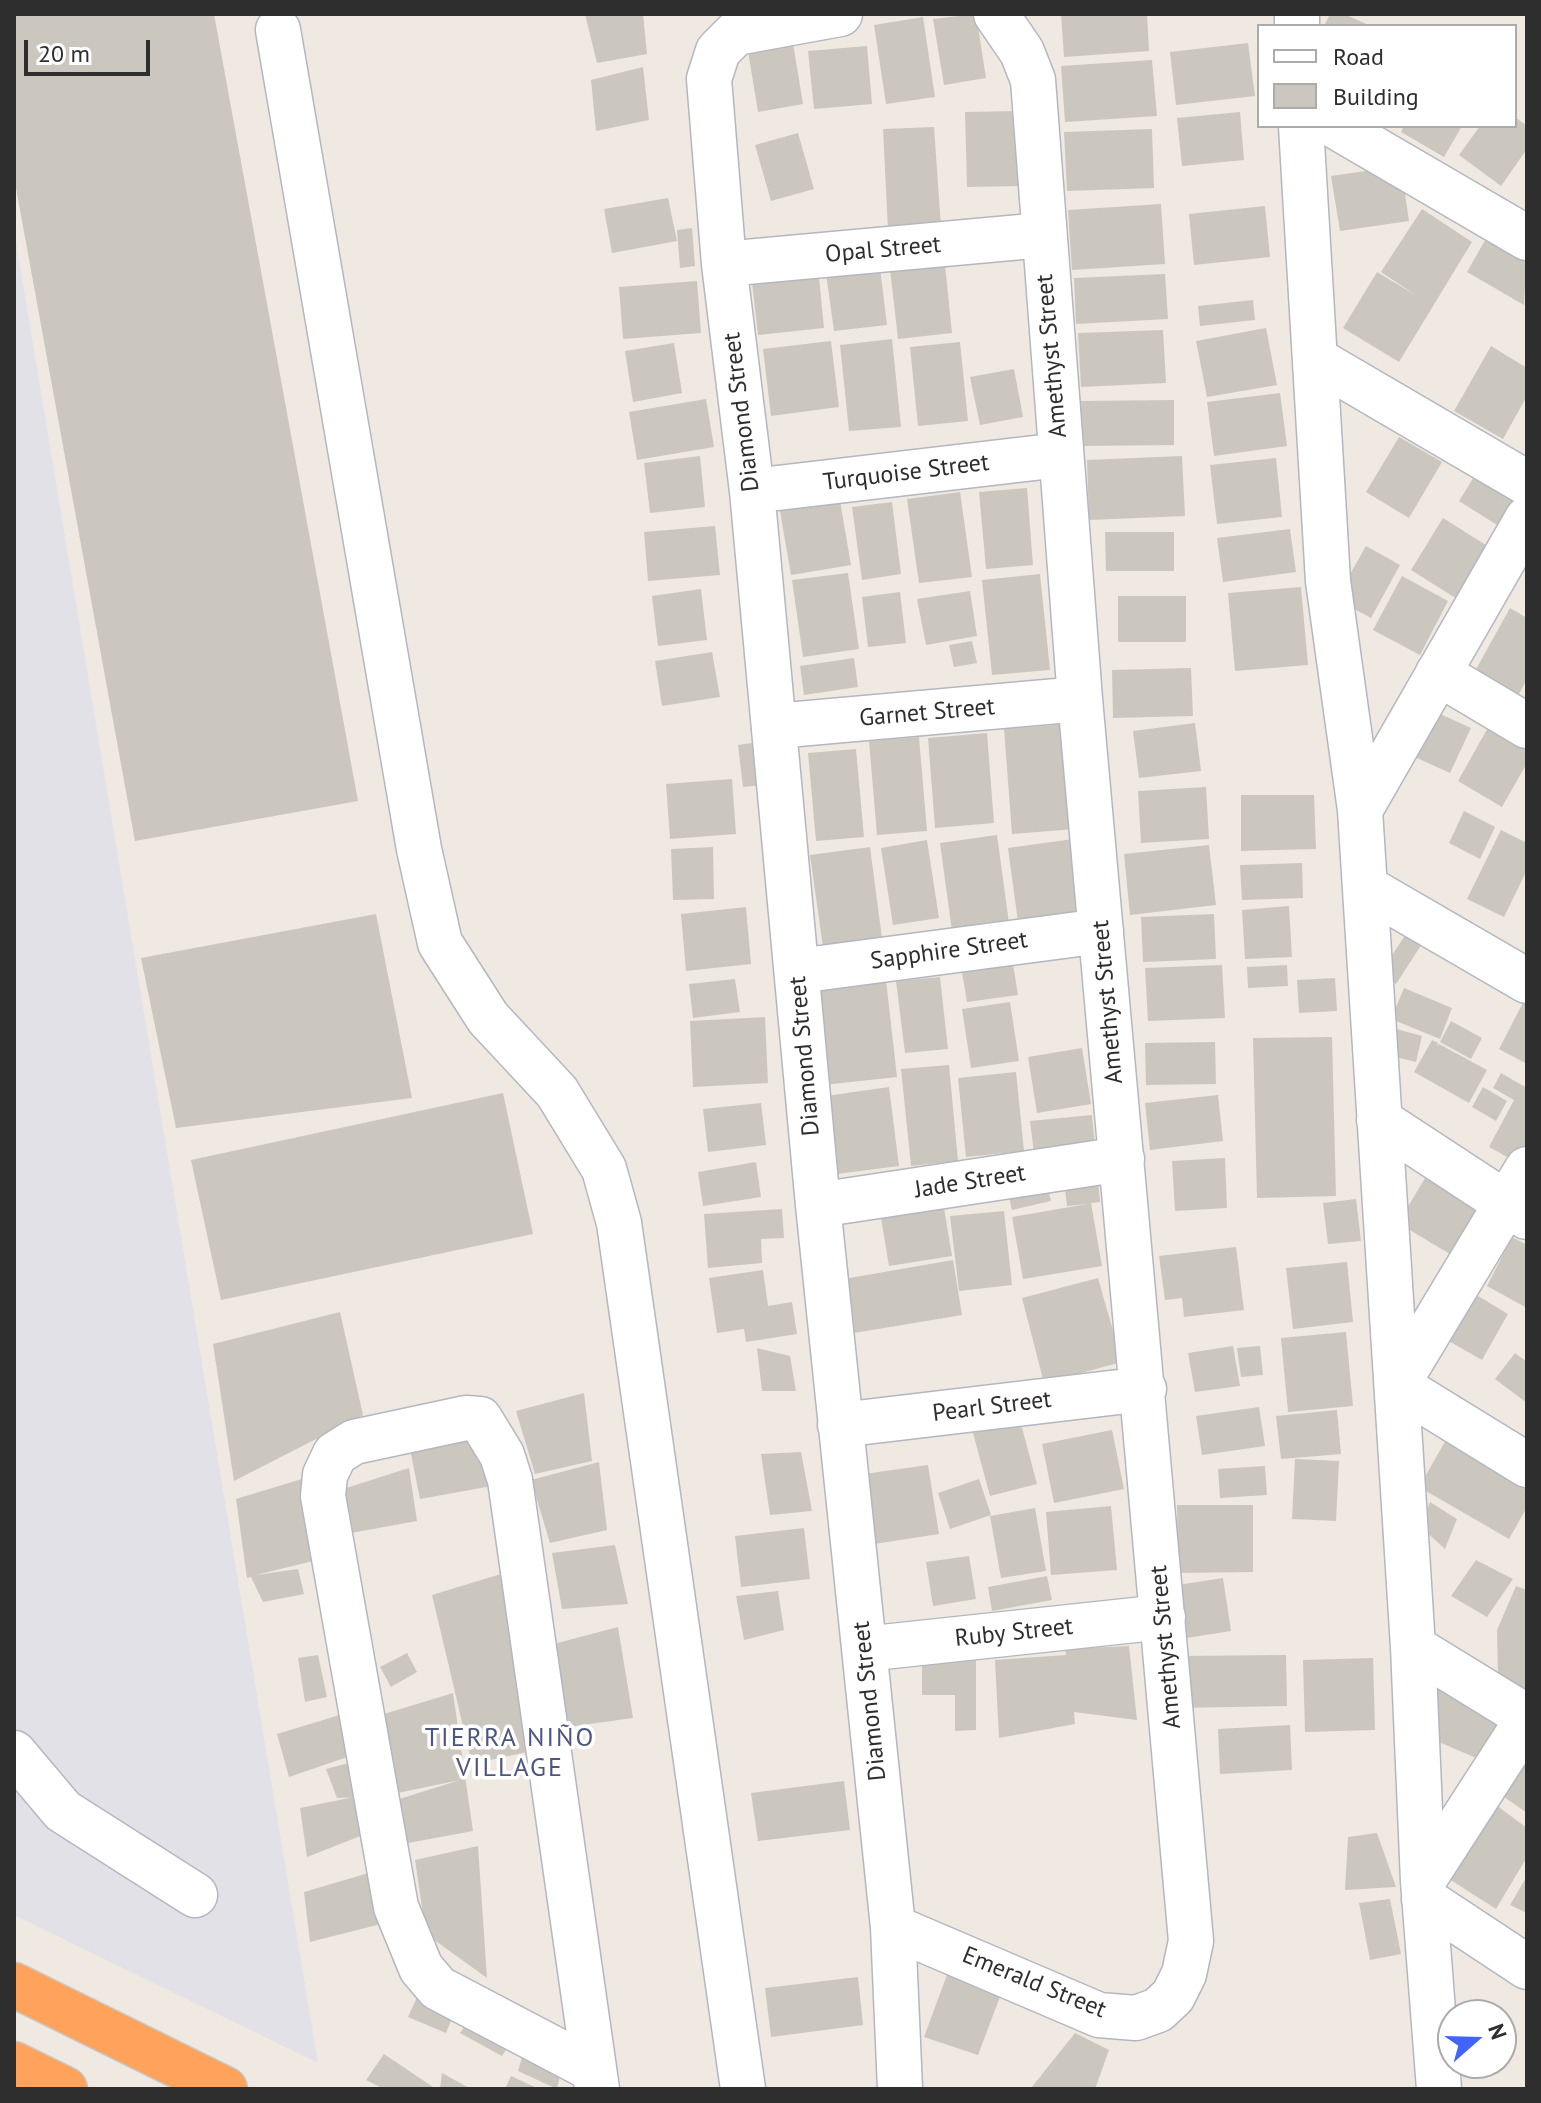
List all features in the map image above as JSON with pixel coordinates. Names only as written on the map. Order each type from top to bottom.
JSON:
[{"type":"highway","points":[[14,1985],[225,2089]]},
{"type":"highway","points":[[14,2064],[65,2089]]},
{"type":"street","name":"Diamond Street","points":[[840,14],[736,33],[718,51],[709,79],[724,264],[752,491],[818,1205],[893,1927],[900,2089]]},
{"type":"street","name":"Amethyst Street","points":[[996,14],[1022,52],[1033,80],[1080,699],[1191,1941],[1184,1974],[1173,1996]]},
{"type":"street","points":[[278,30],[419,849],[440,943],[488,1018],[557,1092],[604,1169],[619,1223],[743,2089]]},
{"type":"street","points":[[1301,128],[1328,581],[1360,810],[1413,1647],[1424,1890],[1439,2089]]},
{"type":"street","points":[[1338,128],[1527,238]]},
{"type":"street","name":"Opal Street","points":[[724,264],[1043,235]]},
{"type":"street","points":[[1315,359],[1527,483]]},
{"type":"street","name":"Turquoise Street","points":[[752,491],[1060,455]]},
{"type":"street","points":[[1360,810],[1527,519]]},
{"type":"street","points":[[1438,673],[1527,726]]},
{"type":"street","name":"Garnet Street","points":[[775,726],[1080,699]]},
{"type":"street","points":[[1365,887],[1527,981]]},
{"type":"street","name":"Sapphire Street","points":[[798,971],[1101,931]]},
{"type":"street","points":[[1379,1120],[1520,1197],[1397,1385]]},
{"type":"street","name":"Jade Street","points":[[818,1205],[1122,1159]]},
{"type":"street","points":[[1397,1385],[1527,1465]]},
{"type":"street","name":"Pearl Street","points":[[840,1425],[1144,1389]]},
{"type":"street","points":[[466,1418],[480,1419],[502,1455],[510,1480],[596,2080],[438,1988],[421,1968],[396,1907],[323,1496],[325,1475],[335,1454],[354,1442],[466,1418]]},
{"type":"street","name":"Ruby Street","points":[[864,1649],[1163,1617]]},
{"type":"street","points":[[1413,1647],[1527,1718],[1424,1890]]},
{"type":"street","points":[[14,1753],[63,1811],[195,1895]]},
{"type":"street","points":[[1424,1890],[1527,1967]]},
{"type":"street","name":"Emerald Street","points":[[893,1927],[1099,2015],[1136,2018],[1158,2010],[1173,1996]]},
{"type":"shaded area","points":[[14,229],[318,2063],[14,1915]]},
{"type":"building","points":[[14,14],[214,14],[358,801],[135,841],[14,177]]},
{"type":"building","points":[[585,14],[643,14],[647,54],[597,63]]},
{"type":"building","points":[[976,14],[986,78],[944,85],[933,19]]},
{"type":"building","points":[[1061,14],[1147,14],[1149,51],[1064,57]]},
{"type":"building","points":[[1330,14],[1344,14],[1366,24],[1325,24]]},
{"type":"building","points":[[923,17],[935,97],[886,104],[874,25]]},
{"type":"building","points":[[792,37],[803,104],[758,112],[747,45]]},
{"type":"building","points":[[1248,43],[1255,96],[1176,105],[1170,52]]},
{"type":"building","points":[[867,46],[872,104],[814,109],[808,51]]},
{"type":"building","points":[[1152,60],[1157,116],[1065,122],[1061,66]]},
{"type":"building","points":[[643,67],[649,120],[596,131],[591,80]]},
{"type":"building","points":[[1019,111],[1021,186],[967,187],[965,112]]},
{"type":"building","points":[[1240,112],[1244,160],[1182,166],[1177,118]]},
{"type":"building","points":[[1517,118],[1527,126],[1527,149],[1501,186],[1459,155],[1479,128],[1517,128]]},
{"type":"building","points":[[934,127],[941,227],[888,230],[883,129]]},
{"type":"building","points":[[1403,128],[1461,128],[1444,157],[1401,132]]},
{"type":"building","points":[[1152,129],[1154,188],[1067,191],[1064,132]]},
{"type":"building","points":[[798,133],[814,189],[771,201],[755,145]]},
{"type":"building","points":[[1401,166],[1409,221],[1340,231],[1331,176]]},
{"type":"building","points":[[668,198],[677,241],[612,253],[604,209]]},
{"type":"building","points":[[1161,204],[1165,264],[1072,270],[1068,210]]},
{"type":"building","points":[[1265,206],[1270,257],[1194,265],[1189,214]]},
{"type":"building","points":[[1422,209],[1472,242],[1399,362],[1343,328],[1377,272],[1417,296],[1381,272]]},
{"type":"building","points":[[692,228],[695,266],[680,268],[677,230]]},
{"type":"building","points":[[1492,228],[1527,248],[1524,305],[1467,272]]},
{"type":"building","points":[[944,255],[952,333],[898,339],[889,261]]},
{"type":"building","points":[[879,260],[887,325],[834,331],[825,266]]},
{"type":"building","points":[[818,267],[824,328],[758,335],[751,274]]},
{"type":"building","points":[[1165,274],[1168,319],[1076,324],[1074,278]]},
{"type":"building","points":[[697,281],[701,333],[623,339],[619,287]]},
{"type":"building","points":[[1253,300],[1255,320],[1200,326],[1198,306]]},
{"type":"building","points":[[1266,328],[1277,385],[1207,397],[1196,341]]},
{"type":"building","points":[[1163,330],[1166,383],[1081,387],[1078,333]]},
{"type":"building","points":[[892,339],[901,427],[849,431],[840,345]]},
{"type":"building","points":[[831,341],[839,407],[771,416],[763,349]]},
{"type":"building","points":[[960,342],[968,421],[918,426],[910,347]]},
{"type":"building","points":[[674,343],[682,393],[633,402],[625,351]]},
{"type":"building","points":[[1491,346],[1527,368],[1527,396],[1503,439],[1454,411]]},
{"type":"building","points":[[1014,369],[1023,417],[980,425],[970,377]]},
{"type":"building","points":[[1280,393],[1287,446],[1214,456],[1207,402]]},
{"type":"building","points":[[706,399],[714,447],[637,460],[629,412]]},
{"type":"building","points":[[1174,400],[1174,445],[1082,446],[1081,401]]},
{"type":"building","points":[[1399,437],[1442,462],[1409,518],[1366,492]]},
{"type":"building","points":[[700,456],[705,507],[650,513],[644,463]]},
{"type":"building","points":[[1182,456],[1185,516],[1089,520],[1087,460]]},
{"type":"building","points":[[1276,458],[1282,517],[1217,524],[1210,465]]},
{"type":"building","points":[[1477,472],[1523,501],[1505,530],[1459,501]]},
{"type":"building","points":[[1027,488],[1033,565],[986,569],[979,492]]},
{"type":"building","points":[[960,492],[972,577],[919,583],[907,499]]},
{"type":"building","points":[[840,501],[851,565],[791,575],[780,511]]},
{"type":"building","points":[[892,502],[901,574],[862,580],[852,507]]},
{"type":"building","points":[[1443,518],[1497,552],[1465,604],[1411,570]]},
{"type":"building","points":[[715,526],[720,575],[648,581],[644,532]]},
{"type":"building","points":[[1290,529],[1296,572],[1223,582],[1217,538]]},
{"type":"building","points":[[1105,532],[1174,532],[1174,571],[1106,571]]},
{"type":"building","points":[[1366,546],[1400,565],[1371,618],[1336,599]]},
{"type":"building","points":[[848,573],[859,649],[803,657],[792,580]]},
{"type":"building","points":[[1040,574],[1050,670],[992,675],[982,580]]},
{"type":"building","points":[[1402,576],[1448,601],[1420,655],[1373,630]]},
{"type":"building","points":[[1301,587],[1308,665],[1235,671],[1228,593]]},
{"type":"building","points":[[701,589],[707,640],[658,646],[652,596]]},
{"type":"building","points":[[970,591],[977,636],[926,645],[917,599]]},
{"type":"building","points":[[900,592],[906,643],[868,647],[862,597]]},
{"type":"building","points":[[1118,596],[1186,596],[1186,642],[1118,642]]},
{"type":"building","points":[[1510,608],[1527,618],[1527,679],[1519,694],[1475,671]]},
{"type":"building","points":[[972,641],[977,663],[954,667],[949,645]]},
{"type":"building","points":[[712,652],[720,697],[662,706],[655,661]]},
{"type":"building","points":[[854,658],[858,687],[804,695],[800,666]]},
{"type":"building","points":[[1191,668],[1193,716],[1113,718],[1112,670]]},
{"type":"building","points":[[1427,708],[1471,728],[1450,773],[1406,753]]},
{"type":"building","points":[[1195,723],[1201,771],[1139,778],[1133,731]]},
{"type":"building","points":[[1068,724],[1075,829],[1012,834],[1004,729]]},
{"type":"building","points":[[1490,724],[1527,746],[1527,763],[1502,807],[1458,781]]},
{"type":"building","points":[[987,733],[994,823],[935,828],[928,738]]},
{"type":"building","points":[[919,737],[927,831],[877,835],[869,741]]},
{"type":"building","points":[[759,742],[765,785],[743,787],[738,745]]},
{"type":"building","points":[[856,749],[864,837],[816,841],[808,753]]},
{"type":"building","points":[[732,779],[736,834],[670,839],[666,784]]},
{"type":"building","points":[[1206,787],[1209,839],[1141,843],[1138,791]]},
{"type":"building","points":[[1241,795],[1314,795],[1316,849],[1241,851]]},
{"type":"building","points":[[1464,811],[1495,827],[1480,859],[1449,843]]},
{"type":"building","points":[[1501,830],[1527,843],[1527,870],[1504,917],[1467,899]]},
{"type":"building","points":[[997,835],[1009,923],[952,931],[940,843]]},
{"type":"building","points":[[1073,839],[1084,913],[1018,922],[1008,848]]},
{"type":"building","points":[[927,840],[939,918],[893,925],[881,848]]},
{"type":"building","points":[[1209,845],[1216,905],[1130,915],[1124,854]]},
{"type":"building","points":[[713,847],[714,899],[673,900],[671,849]]},
{"type":"building","points":[[870,847],[882,938],[823,947],[810,855]]},
{"type":"building","points":[[1302,863],[1303,898],[1242,900],[1240,865]]},
{"type":"building","points":[[1289,906],[1292,957],[1245,959],[1242,910]]},
{"type":"building","points":[[746,907],[751,964],[686,971],[681,914]]},
{"type":"building","points":[[376,914],[412,1098],[176,1128],[141,958]]},
{"type":"building","points":[[1214,914],[1216,959],[1143,962],[1141,917]]},
{"type":"building","points":[[1413,923],[1429,933],[1396,984],[1380,974]]},
{"type":"building","points":[[1012,958],[1018,995],[967,1002],[961,966]]},
{"type":"building","points":[[1222,965],[1225,1018],[1148,1021],[1145,968]]},
{"type":"building","points":[[1287,965],[1288,986],[1248,988],[1247,967]]},
{"type":"building","points":[[940,977],[948,1049],[905,1053],[896,981]]},
{"type":"building","points":[[1335,978],[1337,1011],[1299,1013],[1297,980]]},
{"type":"building","points":[[735,979],[740,1012],[693,1018],[689,984]]},
{"type":"building","points":[[886,980],[897,1077],[823,1085],[813,988]]},
{"type":"building","points":[[1404,988],[1452,1008],[1440,1039],[1391,1019]]},
{"type":"building","points":[[1527,995],[1527,1064],[1499,1049]]},
{"type":"building","points":[[1010,1002],[1019,1061],[971,1068],[962,1009]]},
{"type":"building","points":[[765,1017],[768,1083],[693,1087],[690,1021]]},
{"type":"building","points":[[1451,1021],[1482,1038],[1471,1059],[1440,1042]]},
{"type":"building","points":[[1393,1028],[1422,1036],[1416,1062],[1387,1055]]},
{"type":"building","points":[[1332,1037],[1336,1196],[1257,1198],[1253,1038]]},
{"type":"building","points":[[1432,1040],[1438,1043],[1437,1047],[1439,1044],[1487,1070],[1469,1103],[1414,1072]]},
{"type":"building","points":[[1215,1042],[1216,1084],[1146,1085],[1145,1043]]},
{"type":"building","points":[[1082,1048],[1091,1104],[1037,1113],[1028,1057]]},
{"type":"building","points":[[949,1065],[958,1161],[911,1166],[901,1069]]},
{"type":"building","points":[[1016,1072],[1024,1151],[966,1157],[958,1078]]},
{"type":"building","points":[[1501,1073],[1527,1088],[1527,1157],[1522,1165],[1489,1147],[1514,1100],[1493,1088]]},
{"type":"building","points":[[889,1087],[899,1166],[837,1174],[826,1096]]},
{"type":"building","points":[[1483,1087],[1507,1101],[1496,1121],[1472,1107]]},
{"type":"building","points":[[503,1093],[533,1234],[221,1300],[191,1160]]},
{"type":"building","points":[[1218,1095],[1223,1141],[1150,1150],[1145,1103]]},
{"type":"building","points":[[761,1103],[766,1145],[708,1152],[703,1109]]},
{"type":"building","points":[[1092,1115],[1095,1146],[1034,1153],[1030,1121]]},
{"type":"building","points":[[1225,1158],[1227,1208],[1175,1211],[1172,1161]]},
{"type":"building","points":[[756,1162],[761,1197],[703,1206],[698,1172]]},
{"type":"building","points":[[1097,1169],[1100,1202],[1091,1203],[1102,1266],[1023,1279],[1012,1217],[1087,1204],[1067,1206],[1063,1172]]},
{"type":"building","points":[[1430,1170],[1496,1210],[1465,1263],[1398,1223]]},
{"type":"building","points":[[1046,1179],[1051,1201],[1012,1210],[1007,1188]]},
{"type":"building","points":[[942,1196],[952,1256],[889,1266],[879,1206]]},
{"type":"building","points":[[1356,1199],[1361,1241],[1328,1244],[1323,1203]]},
{"type":"building","points":[[782,1209],[784,1238],[761,1239],[762,1263],[708,1268],[704,1214]]},
{"type":"building","points":[[1004,1211],[1012,1285],[959,1291],[950,1216]]},
{"type":"building","points":[[1512,1237],[1527,1245],[1527,1308],[1487,1286]]},
{"type":"building","points":[[1236,1247],[1244,1310],[1184,1317],[1182,1298],[1165,1300],[1159,1256]]},
{"type":"building","points":[[953,1260],[962,1315],[854,1333],[844,1279]]},
{"type":"building","points":[[1347,1262],[1353,1322],[1293,1329],[1286,1268]]},
{"type":"building","points":[[763,1270],[768,1306],[792,1302],[797,1334],[746,1342],[744,1329],[717,1333],[709,1278]]},
{"type":"building","points":[[1098,1278],[1122,1362],[1044,1383],[1022,1298]]},
{"type":"building","points":[[1473,1293],[1508,1314],[1482,1360],[1447,1340]]},
{"type":"building","points":[[340,1312],[363,1415],[234,1481],[213,1344]]},
{"type":"building","points":[[1346,1332],[1353,1406],[1288,1412],[1281,1338]]},
{"type":"building","points":[[1233,1346],[1240,1386],[1195,1392],[1188,1353]]},
{"type":"building","points":[[1260,1346],[1263,1375],[1241,1377],[1237,1348]]},
{"type":"building","points":[[757,1348],[790,1356],[796,1391],[762,1391]]},
{"type":"building","points":[[1515,1353],[1527,1362],[1527,1403],[1495,1379]]},
{"type":"building","points":[[584,1393],[592,1461],[535,1474],[516,1411]]},
{"type":"building","points":[[1259,1407],[1265,1446],[1202,1455],[1196,1416]]},
{"type":"building","points":[[1337,1410],[1341,1454],[1281,1459],[1276,1416]]},
{"type":"building","points":[[1020,1420],[1037,1484],[990,1496],[973,1433]]},
{"type":"building","points":[[478,1422],[492,1486],[420,1499],[409,1444]]},
{"type":"building","points":[[1112,1430],[1124,1489],[1054,1503],[1042,1444]]},
{"type":"building","points":[[1450,1433],[1527,1477],[1527,1507],[1509,1539],[1419,1487]]},
{"type":"building","points":[[801,1452],[812,1511],[770,1515],[761,1454]]},
{"type":"building","points":[[1295,1459],[1339,1461],[1336,1521],[1292,1519]]},
{"type":"building","points":[[599,1462],[607,1530],[550,1543],[531,1480]]},
{"type":"building","points":[[928,1465],[939,1534],[868,1545],[857,1475]]},
{"type":"building","points":[[1265,1466],[1267,1495],[1220,1498],[1218,1469]]},
{"type":"building","points":[[409,1468],[417,1521],[351,1533],[340,1490]]},
{"type":"building","points":[[305,1478],[317,1560],[256,1575],[298,1569],[304,1594],[263,1602],[251,1577],[247,1578],[236,1499]]},
{"type":"building","points":[[979,1479],[991,1515],[950,1529],[938,1493]]},
{"type":"building","points":[[1430,1502],[1457,1519],[1445,1549],[1421,1527]]},
{"type":"building","points":[[1177,1505],[1253,1505],[1253,1572],[1178,1573]]},
{"type":"building","points":[[1111,1506],[1117,1570],[1051,1575],[1046,1512]]},
{"type":"building","points":[[1035,1508],[1046,1571],[1001,1578],[990,1516]]},
{"type":"building","points":[[804,1528],[810,1579],[741,1587],[735,1536]]},
{"type":"building","points":[[615,1545],[628,1604],[562,1609],[552,1553]]},
{"type":"building","points":[[969,1556],[976,1599],[933,1606],[926,1562]]},
{"type":"building","points":[[1476,1560],[1513,1579],[1487,1617],[1451,1596]]},
{"type":"building","points":[[501,1574],[527,1752],[472,1764],[432,1595]]},
{"type":"building","points":[[1047,1576],[1052,1600],[992,1611],[988,1587]]},
{"type":"building","points":[[1223,1578],[1231,1631],[1180,1639],[1171,1586]]},
{"type":"building","points":[[1516,1586],[1527,1590],[1527,1691],[1498,1678],[1497,1630]]},
{"type":"building","points":[[778,1591],[784,1630],[744,1640],[736,1596]]},
{"type":"building","points":[[618,1627],[633,1718],[560,1728],[550,1645]]},
{"type":"building","points":[[1129,1646],[1137,1720],[1074,1712],[1075,1724],[999,1738],[995,1660],[1066,1655],[1065,1649]]},
{"type":"building","points":[[407,1653],[417,1672],[391,1687],[380,1667]]},
{"type":"building","points":[[922,1653],[976,1653],[976,1730],[955,1731],[955,1695],[922,1695]]},
{"type":"building","points":[[318,1655],[327,1697],[305,1702],[298,1658]]},
{"type":"building","points":[[1286,1655],[1287,1706],[1176,1708],[1175,1656]]},
{"type":"building","points":[[1373,1658],[1375,1730],[1305,1732],[1303,1660]]},
{"type":"building","points":[[1439,1667],[1505,1718],[1495,1766],[1427,1737]]},
{"type":"building","points":[[453,1693],[473,1831],[408,1843],[396,1800],[460,1780],[388,1795],[384,1714]]},
{"type":"building","points":[[346,1713],[356,1754],[289,1777],[277,1734]]},
{"type":"building","points":[[1290,1725],[1292,1770],[1220,1774],[1218,1729]]},
{"type":"building","points":[[1527,1760],[1527,1813],[1497,1792]]},
{"type":"building","points":[[349,1763],[360,1797],[337,1798],[326,1769]]},
{"type":"building","points":[[844,1781],[850,1830],[758,1841],[751,1793]]},
{"type":"building","points":[[354,1797],[363,1835],[307,1857],[300,1808]]},
{"type":"building","points":[[1488,1799],[1527,1828],[1527,1857],[1496,1909],[1443,1875]]},
{"type":"building","points":[[1377,1833],[1396,1887],[1345,1890],[1348,1837]]},
{"type":"building","points":[[478,1846],[487,1978],[426,1934],[415,1860]]},
{"type":"building","points":[[372,1872],[381,1924],[310,1942],[304,1892]]},
{"type":"building","points":[[1527,1876],[1527,1913],[1510,1905]]},
{"type":"building","points":[[1390,1899],[1401,1954],[1370,1960],[1359,1903]]},
{"type":"building","points":[[951,1964],[1003,1989],[978,2055],[924,2037]]},
{"type":"building","points":[[858,1977],[863,2025],[771,2037],[765,1988]]},
{"type":"building","points":[[418,1995],[456,2009],[446,2033],[408,2017]]},
{"type":"building","points":[[470,2019],[511,2042],[502,2056],[460,2033]]},
{"type":"building","points":[[1075,2033],[1109,2050],[1095,2089],[1031,2088]]},
{"type":"building","points":[[526,2043],[562,2067],[557,2089],[518,2071]]},
{"type":"building","points":[[384,2054],[436,2089],[384,2089],[366,2080]]},
{"type":"building","points":[[442,2073],[471,2089],[440,2089]]},
{"type":"building","points":[[511,2076],[539,2089],[505,2089]]},
{"type":"district","name":"TIERRA NIÑO VILLAGE","points":[[510,1754]]}]
